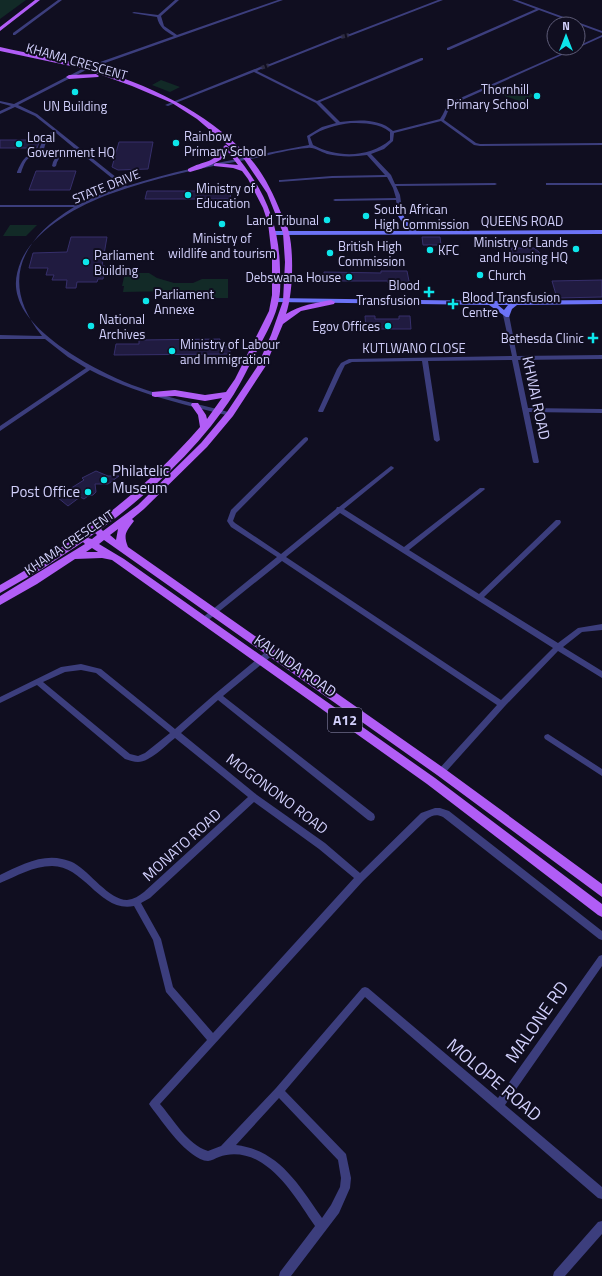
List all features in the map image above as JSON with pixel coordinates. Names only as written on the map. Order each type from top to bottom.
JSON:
[{"type":"main road","points":[[0,22],[30,0]]},
{"type":"main road","points":[[0,29],[38,0]]},
{"type":"main road","name":"KHAMA CRESCENT","points":[[0,49],[83,70],[134,85],[216,131],[246,158],[270,193],[286,233],[288,262],[287,301],[261,367],[230,414],[204,445],[141,507],[92,544],[0,601]]},
{"type":"main road","name":"KHAMA CRESCENT","points":[[0,53],[65,68],[83,70],[170,104],[210,132],[237,160],[260,193],[274,233],[277,260],[276,300],[249,363],[230,394],[195,440],[128,504],[27,574],[0,589]]},
{"type":"main road","points":[[63,80],[66,73],[65,68]]},
{"type":"main road","points":[[69,77],[96,76]]},
{"type":"main road","points":[[190,170],[218,159],[225,154],[226,147]]},
{"type":"main road","points":[[216,165],[234,166],[245,170]]},
{"type":"main road","points":[[401,216],[408,227],[420,233]]},
{"type":"main road","points":[[387,233],[398,227],[401,216]]},
{"type":"main road","name":"QUEENS ROAD","points":[[274,233],[602,232]]},
{"type":"main road","points":[[276,300],[331,302],[491,303],[602,302]]},
{"type":"main road","points":[[280,322],[295,310],[331,302]]},
{"type":"main road","points":[[491,303],[506,315],[509,308],[515,303]]},
{"type":"main road","points":[[155,394],[175,393],[204,398],[230,394]]},
{"type":"main road","points":[[195,405],[202,415],[204,428]]},
{"type":"main road","points":[[72,556],[122,555],[120,538],[122,528],[141,507]]},
{"type":"main road","name":"KAUNDA ROAD","points":[[94,528],[103,535],[122,555],[204,620],[431,781],[602,911]]},
{"type":"main road","name":"KAUNDA ROAD","points":[[82,537],[92,544],[122,555],[214,612],[441,772],[602,891]]},
{"type":"street","points":[[14,34],[60,0]]},
{"type":"street","points":[[176,36],[163,28],[160,23],[160,16],[177,0]]},
{"type":"street","points":[[0,113],[83,70],[280,0]]},
{"type":"street","points":[[349,35],[441,0]]},
{"type":"street","points":[[514,0],[602,32]]},
{"type":"street","points":[[448,49],[539,9]]},
{"type":"street","points":[[134,13],[160,16]]},
{"type":"street","points":[[586,44],[602,36]]},
{"type":"street","points":[[269,65],[341,37]]},
{"type":"street","points":[[392,132],[442,120],[447,112],[448,106],[502,80],[558,56]]},
{"type":"street","points":[[317,102],[422,59]]},
{"type":"street","points":[[170,104],[261,68]]},
{"type":"street","points":[[254,71],[317,102],[338,124]]},
{"type":"street","points":[[0,102],[14,105],[36,115],[126,188]]},
{"type":"street","points":[[442,120],[475,144],[602,144]]},
{"type":"street","points":[[351,122],[375,123],[386,127],[392,132],[392,140],[383,148],[368,153],[330,153],[318,150],[311,146],[308,137],[316,130],[326,126],[351,122]]},
{"type":"street","points":[[40,153],[44,138],[57,131]]},
{"type":"street","name":"STATE DRIVE","points":[[230,414],[155,394],[121,383],[89,368],[44,338],[26,316],[18,304],[14,292],[14,275],[21,256],[38,235],[80,206],[126,188],[190,170],[311,146]]},
{"type":"street","points":[[54,166],[54,162],[58,156],[78,148]]},
{"type":"street","points":[[19,172],[23,161],[27,156],[40,153],[62,154]]},
{"type":"street","points":[[368,153],[389,176],[395,185],[401,216]]},
{"type":"street","points":[[281,182],[339,177],[389,176]]},
{"type":"street","points":[[395,185],[495,184]]},
{"type":"street","points":[[548,184],[602,184]]},
{"type":"street","points":[[335,200],[398,199]]},
{"type":"street","points":[[0,206],[80,206]]},
{"type":"street","name":"KHWAI ROAD","points":[[506,315],[536,462]]},
{"type":"street","points":[[0,336],[44,338]]},
{"type":"street","name":"KUTLWANO CLOSE","points":[[321,411],[340,369],[347,361],[602,358]]},
{"type":"street","points":[[425,360],[437,440]]},
{"type":"street","points":[[0,429],[89,368]]},
{"type":"street","points":[[525,410],[602,411]]},
{"type":"street","points":[[306,439],[233,512],[230,521],[233,525],[502,704]]},
{"type":"street","points":[[204,620],[391,468]]},
{"type":"street","points":[[404,550],[482,489]]},
{"type":"street","points":[[339,509],[602,675]]},
{"type":"street","points":[[480,597],[558,522]]},
{"type":"street","points":[[441,772],[502,704],[558,647],[580,630],[602,627]]},
{"type":"street","points":[[38,682],[132,759],[138,759],[148,755],[176,733],[271,652]]},
{"type":"street","name":"MOGONONO ROAD","points":[[0,700],[64,669],[75,667],[94,669],[176,733],[254,797],[322,846],[360,878]]},
{"type":"street","points":[[218,696],[371,817]]},
{"type":"street","points":[[548,738],[602,773]]},
{"type":"street","name":"MONATO ROAD","points":[[0,879],[35,864],[44,862],[63,862],[71,866],[112,900],[124,904],[136,902],[159,885],[254,797]]},
{"type":"street","points":[[322,1227],[280,1171],[267,1160],[248,1152],[232,1149],[224,1150],[208,1156],[197,1152],[154,1104],[360,878],[424,816],[434,811],[440,812],[446,814],[602,936]]},
{"type":"street","points":[[136,902],[157,939],[169,989],[213,1040]]},
{"type":"street","name":"MALONE RD","points":[[499,1105],[602,959]]},
{"type":"street","name":"MOLOPE ROAD","points":[[280,1091],[365,992],[602,1194]]},
{"type":"street","points":[[224,1150],[280,1091],[342,1158],[346,1178],[345,1188],[341,1199],[322,1227],[284,1276]]},
{"type":"street","points":[[558,1276],[602,1226]]},
{"type":"green space","points":[[0,0],[26,0],[0,19]]},
{"type":"green space","points":[[161,80],[180,87],[170,92],[152,85]]},
{"type":"green space","points":[[514,88],[535,95],[522,102],[502,95]]},
{"type":"green space","points":[[10,225],[37,225],[26,236],[3,236]]},
{"type":"green space","points":[[125,273],[149,273],[157,278],[174,283],[193,283],[202,279],[228,279],[228,298],[196,298],[181,292],[171,291],[123,292],[124,286],[122,286]]},
{"type":"building","name":"Local Government HQ","points":[[0,140],[40,140],[37,148],[0,148]]},
{"type":"building","points":[[119,142],[153,142],[148,169],[118,170],[112,167]]},
{"type":"building","points":[[36,171],[76,171],[70,190],[29,190]]},
{"type":"building","name":"Ministry of Education","points":[[147,191],[231,191],[230,199],[145,199]]},
{"type":"building","name":"Parliament Building","points":[[71,237],[107,237],[102,266],[105,266],[103,279],[98,279],[97,282],[77,282],[76,288],[66,288],[67,280],[52,280],[54,275],[46,275],[48,268],[29,268],[33,253],[67,252]]},
{"type":"building","points":[[422,237],[440,237],[441,245],[423,245]]},
{"type":"building","points":[[511,248],[534,248],[539,252],[542,260],[514,260]]},
{"type":"building","points":[[381,271],[407,271],[409,281],[406,283],[388,283],[388,281],[324,281],[324,272],[381,273]]},
{"type":"building","points":[[602,280],[602,297],[557,298],[552,281]]},
{"type":"building","name":"Egov Offices","points":[[365,316],[375,316],[375,319],[399,319],[399,316],[410,316],[411,329],[366,329]]},
{"type":"building","name":"Ministry of Labour and Immigration","points":[[220,339],[219,347],[230,346],[230,354],[114,355],[116,344],[139,344],[139,340]]},
{"type":"building","points":[[96,471],[108,476],[119,476],[108,484],[95,484],[96,492],[93,495],[84,499],[80,497],[68,506],[57,497],[84,480],[82,478]]},
{"type":"tunnel","points":[[341,37],[349,35]]},
{"type":"tunnel","points":[[261,68],[269,65]]},
{"type":"place","name":"UN Building","points":[[75,92]]},
{"type":"place","name":"Thornhill Primary School","points":[[537,96]]},
{"type":"place","name":"Rainbow Primary School","points":[[176,143]]},
{"type":"place","name":"Local Government HQ","points":[[19,144]]},
{"type":"place","name":"Ministry of Education","points":[[188,195]]},
{"type":"place","name":"South African High Commission","points":[[366,216]]},
{"type":"place","name":"Land Tribunal","points":[[327,220]]},
{"type":"place","name":"Ministry of wildlife and tourism","points":[[222,224]]},
{"type":"place","name":"Ministry of Lands and Housing HQ","points":[[576,249]]},
{"type":"place","name":"KFC","points":[[430,250]]},
{"type":"place","name":"British High Commission","points":[[330,253]]},
{"type":"place","name":"Parliament Building","points":[[86,262]]},
{"type":"place","name":"Church","points":[[480,275]]},
{"type":"place","name":"Debswana House","points":[[349,277]]},
{"type":"place","name":"Blood Transfusion","points":[[429,292]]},
{"type":"place","name":"Parliament Annexe","points":[[146,301]]},
{"type":"place","name":"Blood Transfusion Centre","points":[[453,304]]},
{"type":"place","name":"National Archives","points":[[91,326]]},
{"type":"place","name":"Egov Offices","points":[[388,326]]},
{"type":"place","name":"Bethesda Clinic","points":[[593,338]]},
{"type":"place","name":"Ministry of Labour and Immigration","points":[[172,351]]},
{"type":"place","name":"Philatelic Museum","points":[[104,480]]},
{"type":"place","name":"Post Office","points":[[88,492]]}]
